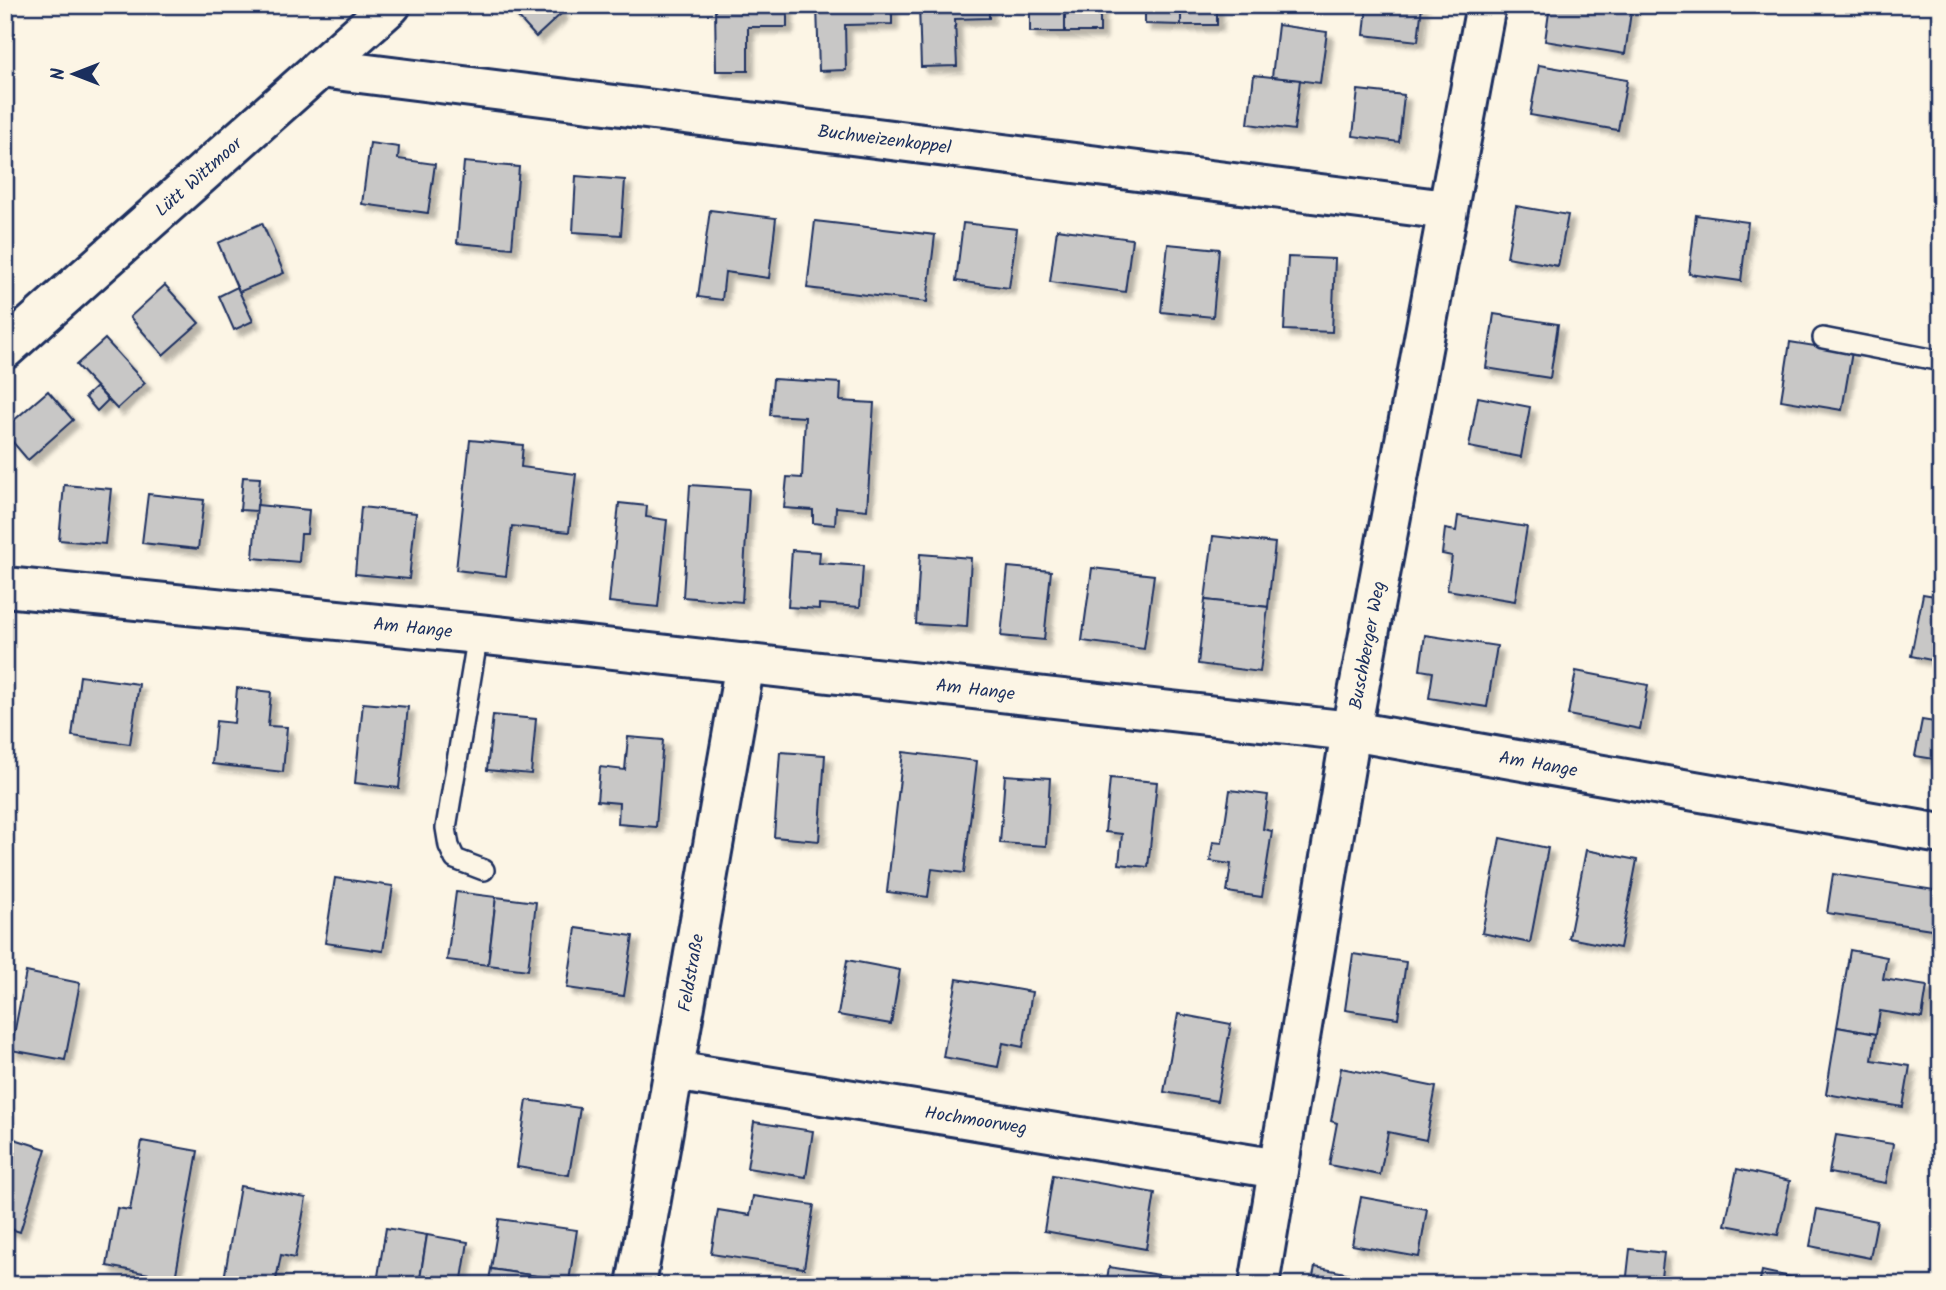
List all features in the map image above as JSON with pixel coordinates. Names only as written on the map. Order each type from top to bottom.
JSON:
[{"type":"street","name":"Lütt Wittmoor","points":[[5,349],[391,5]]},
{"type":"street","name":"Buschberger Weg","points":[[1259,1285],[1351,731],[1486,5]]},
{"type":"street","name":"Buchweizenkoppel","points":[[320,68],[1447,209]]},
{"type":"street","name":"Am Hange","points":[[5,587],[478,634],[1351,731],[1941,834]]},
{"type":"street","name":"Feldstraße","points":[[636,1285],[745,663]]},
{"type":"street","name":"Hochmoorweg","points":[[674,1071],[1278,1169]]},
{"type":"lane","points":[[1823,338],[1941,361]]},
{"type":"lane","points":[[478,634],[446,828],[449,846],[455,859],[484,870]]},
{"type":"building","points":[[507,5],[555,5],[562,13],[536,37]]},
{"type":"building","points":[[715,5],[787,5],[787,27],[748,27],[748,71],[716,71]]},
{"type":"building","points":[[817,5],[892,5],[892,24],[845,25],[846,70],[819,71]]},
{"type":"building","points":[[919,5],[989,5],[989,18],[955,19],[957,66],[921,67]]},
{"type":"building","points":[[1030,5],[1065,5],[1065,32],[1030,32]]},
{"type":"building","points":[[1065,5],[1100,5],[1100,32],[1065,32]]},
{"type":"building","points":[[1145,5],[1181,5],[1181,25],[1145,24]]},
{"type":"building","points":[[1181,5],[1217,5],[1217,25],[1181,25]]},
{"type":"building","points":[[1367,5],[1422,5],[1418,41],[1364,35]]},
{"type":"building","points":[[1550,5],[1632,5],[1625,54],[1545,41]]},
{"type":"building","points":[[1278,25],[1327,32],[1320,83],[1272,77]]},
{"type":"building","points":[[1539,65],[1627,80],[1618,130],[1530,115]]},
{"type":"building","points":[[1254,75],[1300,80],[1294,130],[1248,124]]},
{"type":"building","points":[[1358,90],[1404,95],[1399,142],[1353,136]]},
{"type":"building","points":[[370,143],[399,147],[398,159],[435,164],[428,213],[362,204]]},
{"type":"building","points":[[464,162],[519,167],[512,248],[457,243]]},
{"type":"building","points":[[576,176],[625,180],[621,235],[573,232]]},
{"type":"building","points":[[1516,206],[1568,215],[1558,266],[1507,257]]},
{"type":"building","points":[[710,210],[776,218],[769,278],[725,272],[722,300],[698,297]]},
{"type":"building","points":[[1696,215],[1748,222],[1741,281],[1689,274]]},
{"type":"building","points":[[815,221],[935,235],[927,302],[807,288]]},
{"type":"building","points":[[262,223],[284,273],[239,292],[218,243]]},
{"type":"building","points":[[963,223],[1017,229],[1009,288],[956,281]]},
{"type":"building","points":[[1057,229],[1132,239],[1125,292],[1050,282]]},
{"type":"building","points":[[1168,244],[1219,249],[1213,317],[1161,312]]},
{"type":"building","points":[[1288,257],[1335,259],[1332,332],[1284,330]]},
{"type":"building","points":[[165,285],[199,323],[163,355],[130,317]]},
{"type":"building","points":[[237,287],[253,321],[234,330],[219,296]]},
{"type":"building","points":[[1494,314],[1558,324],[1550,378],[1486,368]]},
{"type":"building","points":[[105,339],[145,383],[117,409],[76,365]]},
{"type":"building","points":[[1790,342],[1852,352],[1842,410],[1781,400]]},
{"type":"building","points":[[773,379],[841,383],[840,401],[874,403],[867,510],[836,507],[835,525],[813,523],[813,510],[784,508],[787,477],[802,478],[805,417],[770,415]]},
{"type":"building","points":[[96,387],[108,400],[97,411],[85,397]]},
{"type":"building","points":[[48,391],[73,420],[28,460],[5,433],[5,428]]},
{"type":"building","points":[[1478,397],[1530,407],[1521,457],[1469,447]]},
{"type":"building","points":[[470,440],[523,445],[521,467],[576,474],[569,532],[512,526],[506,576],[456,570]]},
{"type":"building","points":[[243,477],[260,478],[257,511],[240,510]]},
{"type":"building","points":[[64,485],[111,489],[105,544],[59,540]]},
{"type":"building","points":[[690,485],[749,489],[742,602],[683,597]]},
{"type":"building","points":[[148,494],[204,500],[198,549],[142,543]]},
{"type":"building","points":[[619,503],[647,506],[646,517],[667,520],[658,607],[609,602]]},
{"type":"building","points":[[257,505],[309,510],[307,534],[301,534],[299,562],[253,558]]},
{"type":"building","points":[[361,507],[416,513],[409,579],[355,574]]},
{"type":"building","points":[[1458,516],[1527,527],[1515,601],[1447,590],[1452,556],[1442,554],[1445,529],[1456,531]]},
{"type":"building","points":[[1213,536],[1275,543],[1268,607],[1205,600]]},
{"type":"building","points":[[792,550],[820,552],[819,563],[863,566],[860,607],[819,604],[819,609],[788,607]]},
{"type":"building","points":[[920,554],[971,558],[967,627],[916,624]]},
{"type":"building","points":[[1008,567],[1051,571],[1044,640],[1001,636]]},
{"type":"building","points":[[1092,568],[1154,575],[1144,649],[1082,641]]},
{"type":"building","points":[[1923,594],[1941,597],[1941,662],[1911,656]]},
{"type":"building","points":[[1205,600],[1268,607],[1260,672],[1198,664]]},
{"type":"building","points":[[1425,635],[1497,646],[1487,707],[1429,698],[1433,672],[1420,670]]},
{"type":"building","points":[[1576,671],[1648,685],[1640,729],[1568,715]]},
{"type":"building","points":[[80,676],[139,684],[130,744],[72,736]]},
{"type":"building","points":[[237,688],[271,692],[268,726],[287,727],[283,772],[212,764],[216,721],[234,723]]},
{"type":"building","points":[[363,703],[408,707],[399,788],[355,783]]},
{"type":"building","points":[[493,715],[536,719],[531,774],[487,770]]},
{"type":"building","points":[[1922,720],[1941,723],[1941,760],[1915,756]]},
{"type":"building","points":[[628,737],[663,740],[656,827],[618,824],[619,803],[597,801],[600,767],[625,770]]},
{"type":"building","points":[[780,752],[825,755],[819,841],[774,837]]},
{"type":"building","points":[[903,752],[977,761],[964,873],[932,869],[928,897],[887,892]]},
{"type":"building","points":[[1005,775],[1050,778],[1046,846],[1000,843]]},
{"type":"building","points":[[1110,778],[1157,782],[1148,867],[1119,864],[1122,834],[1105,832]]},
{"type":"building","points":[[1230,790],[1268,795],[1263,829],[1272,831],[1262,897],[1227,892],[1231,864],[1210,861],[1213,842],[1222,843]]},
{"type":"building","points":[[1500,838],[1548,848],[1530,943],[1482,933]]},
{"type":"building","points":[[1586,850],[1637,860],[1620,948],[1569,938]]},
{"type":"building","points":[[1833,874],[1941,891],[1938,930],[1827,913]]},
{"type":"building","points":[[335,878],[393,886],[383,951],[325,943]]},
{"type":"building","points":[[456,892],[496,897],[488,965],[447,960]]},
{"type":"building","points":[[496,897],[536,902],[528,970],[488,965]]},
{"type":"building","points":[[576,928],[633,936],[624,996],[567,988]]},
{"type":"building","points":[[1850,950],[1887,957],[1883,979],[1927,986],[1922,1018],[1880,1011],[1876,1034],[1837,1027]]},
{"type":"building","points":[[1353,954],[1406,962],[1398,1018],[1345,1010]]},
{"type":"building","points":[[847,960],[900,970],[891,1024],[838,1015]]},
{"type":"building","points":[[26,972],[80,983],[65,1060],[11,1050]]},
{"type":"building","points":[[957,979],[1032,992],[1023,1047],[1003,1043],[998,1067],[943,1057]]},
{"type":"building","points":[[1178,1014],[1231,1024],[1217,1101],[1164,1092]]},
{"type":"building","points":[[1837,1027],[1876,1034],[1872,1060],[1910,1066],[1903,1107],[1826,1094]]},
{"type":"building","points":[[1341,1068],[1436,1087],[1426,1140],[1388,1132],[1380,1175],[1329,1165],[1337,1123],[1331,1121]]},
{"type":"building","points":[[527,1100],[580,1108],[569,1175],[517,1167]]},
{"type":"building","points":[[754,1122],[813,1131],[806,1177],[747,1168]]},
{"type":"building","points":[[1836,1135],[1893,1144],[1886,1183],[1829,1173]]},
{"type":"building","points":[[5,1136],[46,1149],[20,1232],[5,1227]]},
{"type":"building","points":[[142,1141],[198,1151],[175,1279],[107,1266],[117,1208],[130,1210]]},
{"type":"building","points":[[1737,1169],[1790,1181],[1778,1235],[1725,1225]]},
{"type":"building","points":[[1053,1175],[1155,1193],[1146,1249],[1044,1231]]},
{"type":"building","points":[[240,1186],[306,1198],[295,1258],[281,1255],[275,1285],[223,1285]]},
{"type":"building","points":[[753,1196],[814,1205],[804,1268],[711,1254],[718,1210],[750,1215]]},
{"type":"building","points":[[1361,1197],[1427,1209],[1419,1257],[1352,1245]]},
{"type":"building","points":[[1817,1209],[1877,1221],[1870,1258],[1810,1246]]},
{"type":"building","points":[[499,1219],[577,1230],[569,1281],[491,1269]]},
{"type":"building","points":[[386,1228],[427,1235],[419,1285],[377,1282]]},
{"type":"building","points":[[427,1235],[468,1242],[461,1285],[419,1285]]},
{"type":"building","points":[[1630,1249],[1664,1253],[1660,1285],[1626,1285]]},
{"type":"building","points":[[1109,1267],[1166,1276],[1165,1285],[1106,1285]]},
{"type":"building","points":[[1315,1267],[1391,1282],[1390,1285],[1311,1285]]},
{"type":"building","points":[[491,1269],[569,1281],[568,1285],[488,1285]]},
{"type":"building","points":[[1762,1271],[1828,1285],[1759,1285]]}]
